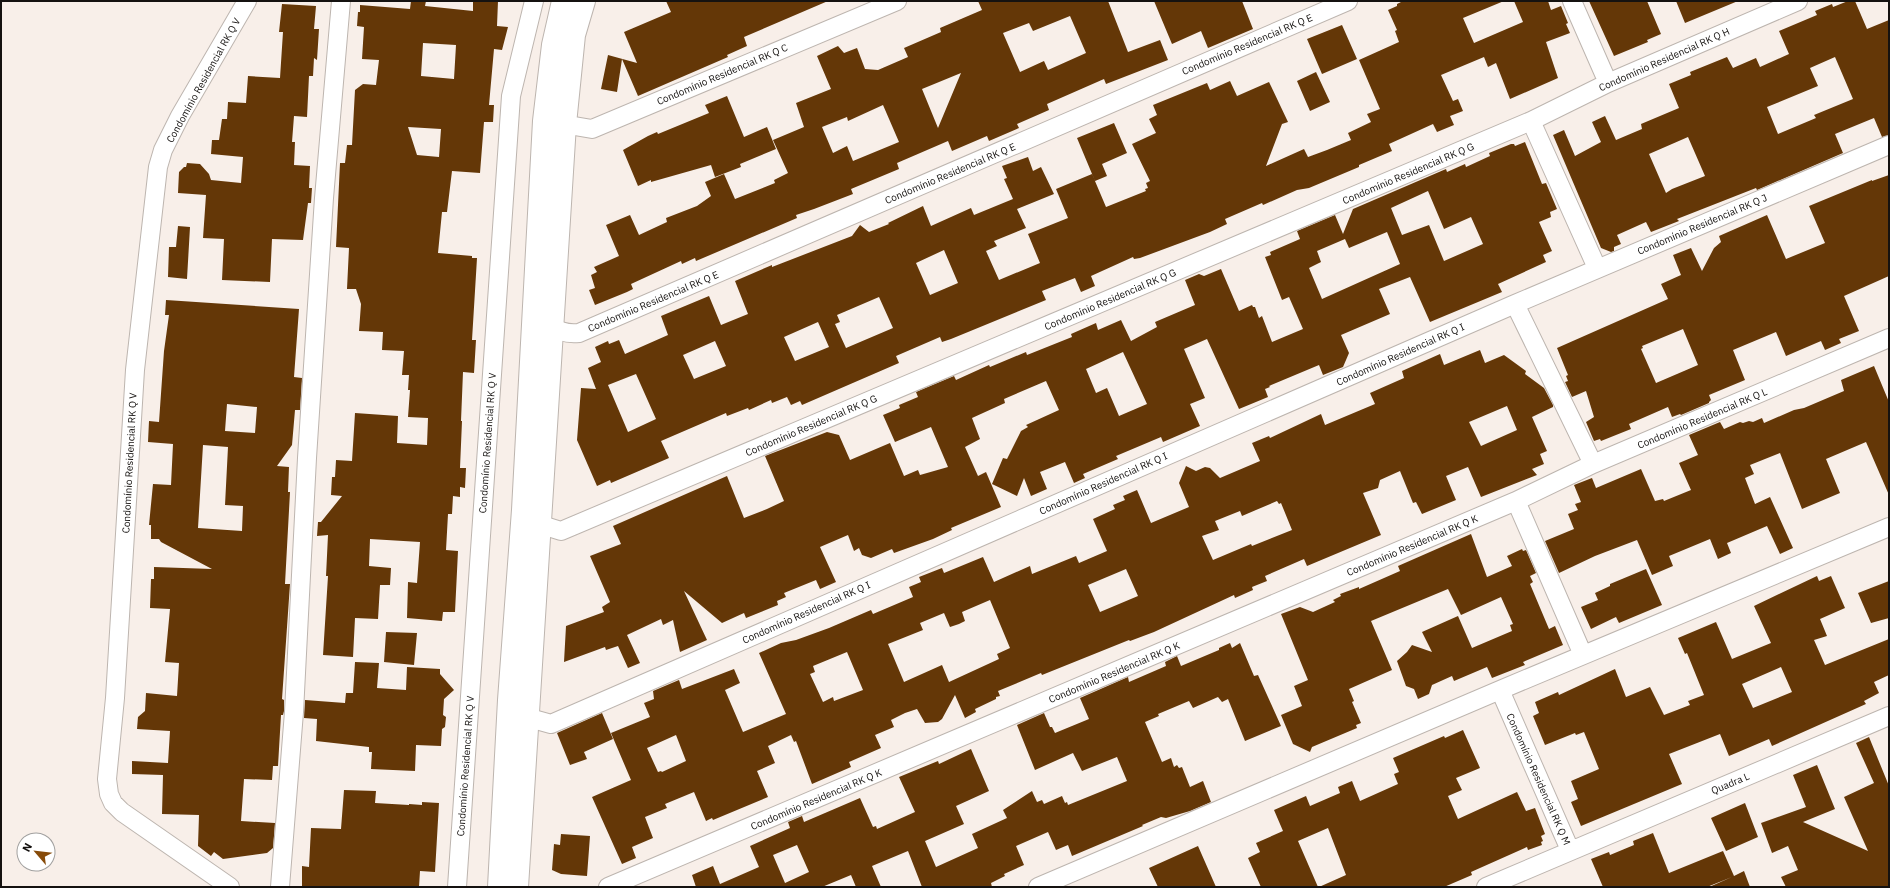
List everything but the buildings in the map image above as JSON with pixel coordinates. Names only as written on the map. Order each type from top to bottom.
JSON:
[{"type":"street","name":"Condomínio Residencial RK Q V","points":[[230,887],[122,812],[113,803],[109,794],[106,779],[115,698],[135,370],[158,167],[163,150],[180,116],[247,1]]},
{"type":"street","points":[[280,887],[294,712],[307,458],[324,206],[341,1]]},
{"type":"street","name":"Condomínio Residencial RK Q V","points":[[457,887],[511,96],[534,1]]},
{"type":"street","points":[[517,887],[527,715],[531,516],[555,123],[553,45],[563,1]]},
{"type":"street","points":[[555,123],[574,35],[584,1]]},
{"type":"street","name":"Condomínio Residencial RK Q C","points":[[555,123],[592,129],[897,1]]},
{"type":"street","name":"Condomínio Residencial RK Q E","points":[[542,321],[560,332],[570,334],[579,333],[1348,1]]},
{"type":"street","points":[[1572,1],[1608,83]]},
{"type":"street","name":"Condomínio Residencial RK Q H","points":[[1531,121],[1608,83],[1798,1]]},
{"type":"street","points":[[1531,121],[1597,268]]},
{"type":"street","name":"Condomínio Residencial RK Q G","points":[[531,516],[552,529],[560,531],[1531,121]]},
{"type":"street","name":"Condomínio Residencial RK Q J","points":[[1515,304],[1597,268],[1889,146]]},
{"type":"street","points":[[1515,304],[1594,464]]},
{"type":"street","name":"Condomínio Residencial RK Q I","points":[[509,700],[527,715],[542,722],[551,724],[1515,304]]},
{"type":"street","name":"Condomínio Residencial RK Q L","points":[[1516,501],[1594,464],[1889,338]]},
{"type":"street","points":[[1516,501],[1583,655]]},
{"type":"street","name":"Condomínio Residencial RK Q K","points":[[608,887],[1516,501]]},
{"type":"street","points":[[499,887],[509,700],[531,516]]},
{"type":"street","points":[[1038,887],[1500,690],[1889,527]]},
{"type":"street","name":"Condomínio Residencial RK Q M","points":[[1486,887],[1504,884],[1570,850],[1500,690]]},
{"type":"street","name":"Quadra L","points":[[1570,850],[1889,716]]}]
